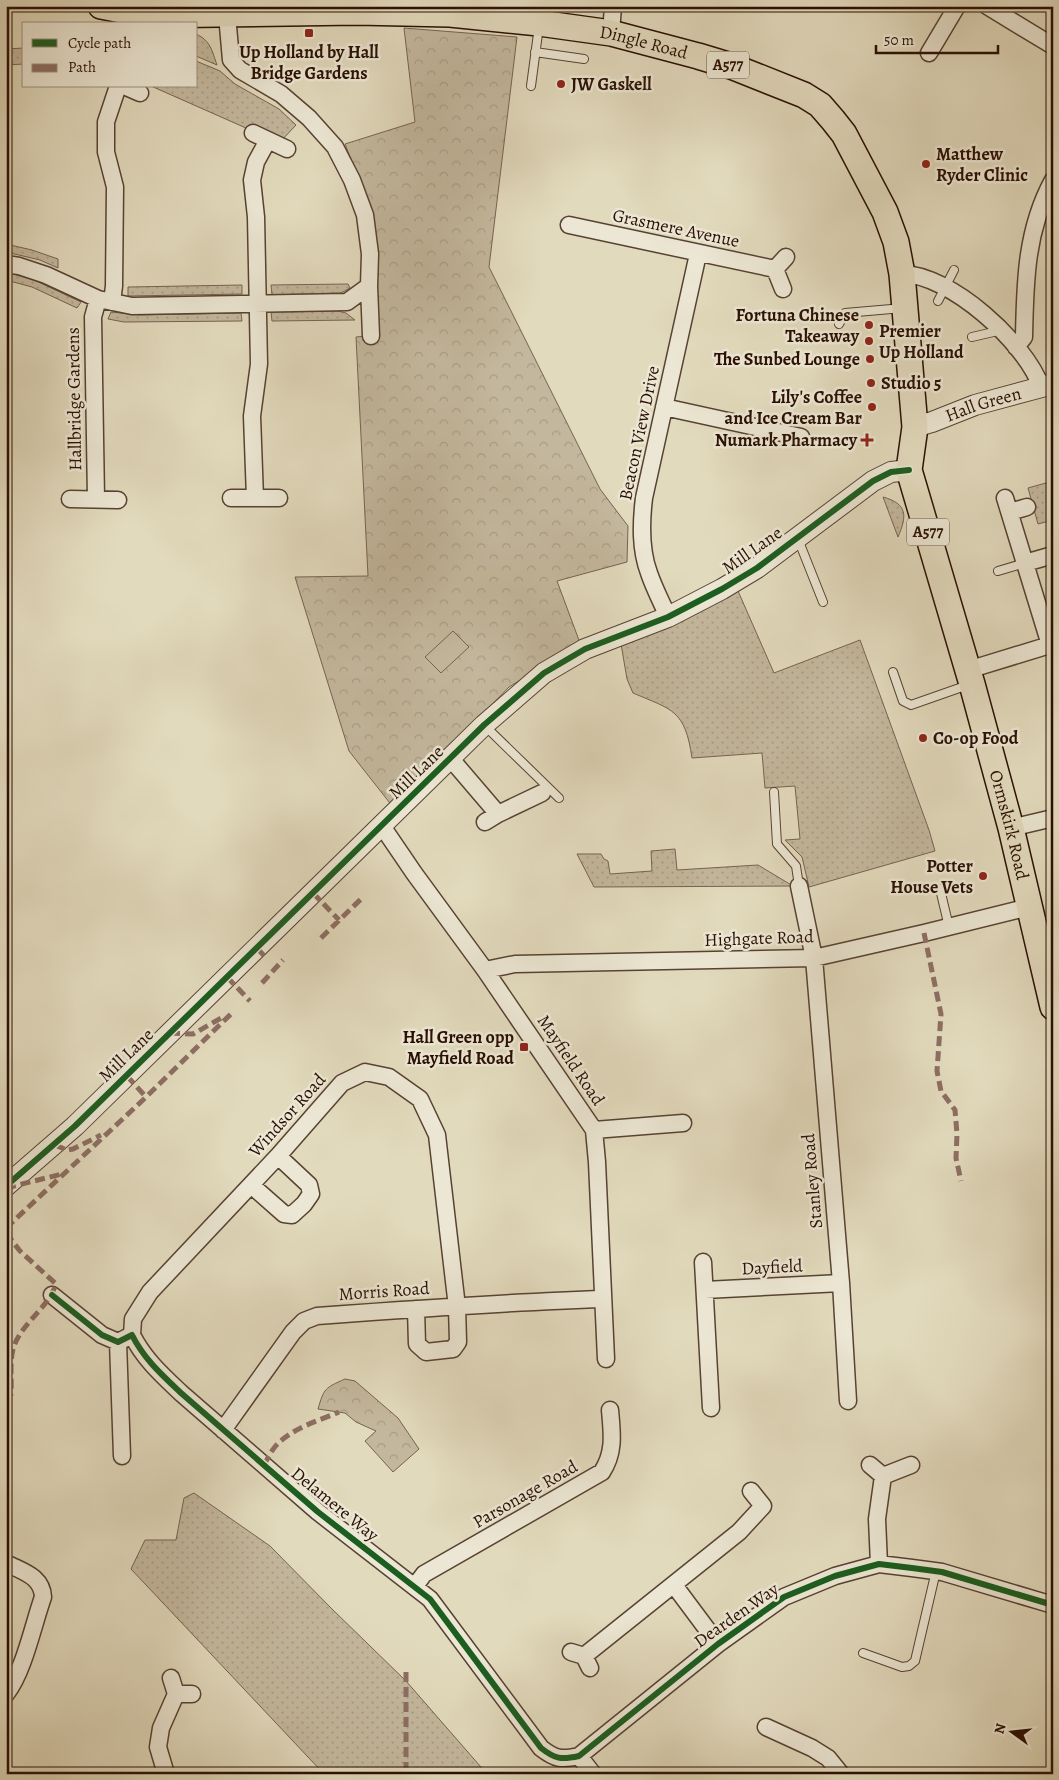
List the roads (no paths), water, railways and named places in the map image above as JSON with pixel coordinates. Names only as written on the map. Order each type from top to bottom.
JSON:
[{"type":"main road","name":"Dingle Road","points":[[101,6],[147,15],[357,9],[450,14],[539,23],[611,34],[698,56],[731,66],[804,95],[820,105],[844,134],[885,212],[896,242],[902,274],[915,427],[909,470]]},
{"type":"main road","name":"Ormskirk Road","points":[[909,470],[970,677],[1011,828],[1053,1007]]},
{"type":"street","points":[[611,34],[613,6]]},
{"type":"street","points":[[930,53],[957,6]]},
{"type":"street","points":[[987,6],[1053,46]]},
{"type":"street","points":[[227,14],[232,60],[240,70],[269,86],[295,105],[335,147],[352,180],[365,215],[370,254],[371,336]]},
{"type":"street","name":"Hallbridge Gardens","points":[[96,499],[93,317],[114,286],[115,187],[106,152],[106,122],[117,88]]},
{"type":"street","points":[[129,88],[140,93]]},
{"type":"street","points":[[253,133],[287,149]]},
{"type":"street","points":[[255,498],[252,416],[259,364],[256,217],[252,180],[256,162],[268,140]]},
{"type":"street","points":[[1016,346],[1024,337],[1031,238],[1037,216],[1053,180]]},
{"type":"street","name":"Grasmere Avenue","points":[[569,225],[775,269]]},
{"type":"street","name":"Beacon View Drive","points":[[668,617],[648,573],[641,524],[644,498],[698,254]]},
{"type":"street","points":[[783,288],[775,269],[786,257]]},
{"type":"street","points":[[6,264],[19,266],[46,275],[105,300],[132,306],[347,302],[369,286]]},
{"type":"street","points":[[902,274],[915,274],[942,294],[991,318],[1047,386]]},
{"type":"street","name":"Hall Green","points":[[915,427],[975,404],[1047,386]]},
{"type":"street","points":[[664,407],[801,437]]},
{"type":"street","name":"Mill Lane","points":[[6,1186],[75,1126],[484,726],[531,683],[568,658],[668,617],[722,589],[757,568],[873,481],[891,472],[909,470]]},
{"type":"street","points":[[231,498],[279,498]]},
{"type":"street","points":[[70,500],[118,500]]},
{"type":"street","points":[[970,677],[1051,645],[1007,505],[1027,506]]},
{"type":"street","points":[[1025,563],[1053,555]]},
{"type":"street","points":[[451,759],[491,818],[542,793]]},
{"type":"street","points":[[1011,828],[1053,818]]},
{"type":"street","name":"Mayfield Road","points":[[382,826],[485,970],[594,1130],[606,1359]]},
{"type":"street","name":"Stanley Road","points":[[799,886],[814,958],[841,1283],[848,1401]]},
{"type":"street","name":"Highgate Road","points":[[485,970],[515,964],[814,958],[1029,907]]},
{"type":"street","name":"Windsor Road","points":[[122,1456],[125,1339],[132,1319],[150,1292],[278,1156],[342,1084],[365,1072],[389,1077],[420,1100],[438,1135],[457,1307],[458,1342],[453,1349],[426,1352],[417,1344],[416,1309]]},
{"type":"street","points":[[594,1130],[682,1123]]},
{"type":"street","points":[[251,1185],[284,1214],[292,1215],[304,1204],[311,1194],[309,1185],[278,1156]]},
{"type":"street","points":[[703,1262],[710,1408]]},
{"type":"street","name":"Dayfield","points":[[705,1290],[841,1283]]},
{"type":"street","name":"Delamere Way","points":[[52,1295],[102,1335],[125,1339],[140,1351],[159,1373],[318,1512],[415,1586],[430,1600],[447,1621],[541,1748],[552,1757],[564,1759],[579,1756]]},
{"type":"street","name":"Morris Road","points":[[223,1430],[293,1332],[304,1322],[317,1316],[510,1302],[603,1299]]},
{"type":"street","name":"Parsonage Road","points":[[415,1586],[424,1574],[602,1472],[609,1462],[612,1443],[610,1410]]},
{"type":"street","points":[[870,1465],[883,1476]]},
{"type":"street","points":[[883,1476],[911,1465]]},
{"type":"street","points":[[879,1564],[876,1519],[883,1476]]},
{"type":"street","points":[[582,1659],[739,1532],[768,1505],[751,1491]]},
{"type":"street","points":[[6,1562],[35,1578],[42,1586],[43,1597],[21,1667],[12,1687],[6,1694]]},
{"type":"street","name":"Dearden Way","points":[[579,1756],[718,1644],[784,1597],[835,1576],[879,1564],[936,1571],[1053,1605]]},
{"type":"street","points":[[674,1585],[718,1644]]},
{"type":"street","points":[[166,1774],[158,1747],[161,1728],[184,1694],[171,1678]]},
{"type":"street","points":[[766,1727],[812,1748],[828,1758],[840,1774]]},
{"type":"street","points":[[579,1756],[593,1774]]},
{"type":"lane","points":[[531,86],[539,23]]},
{"type":"lane","points":[[535,52],[584,59]]},
{"type":"lane","points":[[942,294],[954,270]]},
{"type":"lane","points":[[839,324],[845,313],[905,308]]},
{"type":"lane","points":[[972,337],[1002,330]]},
{"type":"lane","points":[[798,537],[823,602]]},
{"type":"lane","points":[[998,571],[1025,563]]},
{"type":"lane","points":[[893,672],[903,701],[911,705],[970,677]]},
{"type":"lane","points":[[484,726],[560,798]]},
{"type":"lane","points":[[774,792],[777,844],[796,866],[799,886]]},
{"type":"lane","points":[[940,889],[949,927]]},
{"type":"lane","points":[[863,1653],[902,1667],[908,1666],[915,1661],[936,1571]]},
{"type":"place","name":"Up Holland by Hall Bridge Gardens","points":[[309,33]]},
{"type":"place","name":"JW Gaskell","points":[[561,84]]},
{"type":"place","name":"Matthew Ryder Clinic","points":[[926,164]]},
{"type":"place","name":"Fortuna Chinese Takeaway","points":[[869,325]]},
{"type":"place","name":"Premier Up Holland","points":[[869,341]]},
{"type":"place","name":"The Sunbed Lounge","points":[[870,359]]},
{"type":"place","name":"Studio 5","points":[[871,383]]},
{"type":"place","name":"Lily's Coffee and Ice Cream Bar","points":[[872,407]]},
{"type":"place","name":"Numark Pharmacy","points":[[867,440]]},
{"type":"place","name":"Co-op Food","points":[[923,738]]},
{"type":"place","name":"Potter House Vets","points":[[983,876]]},
{"type":"place","name":"Hall Green opp Mayfield Road","points":[[524,1047]]}]
